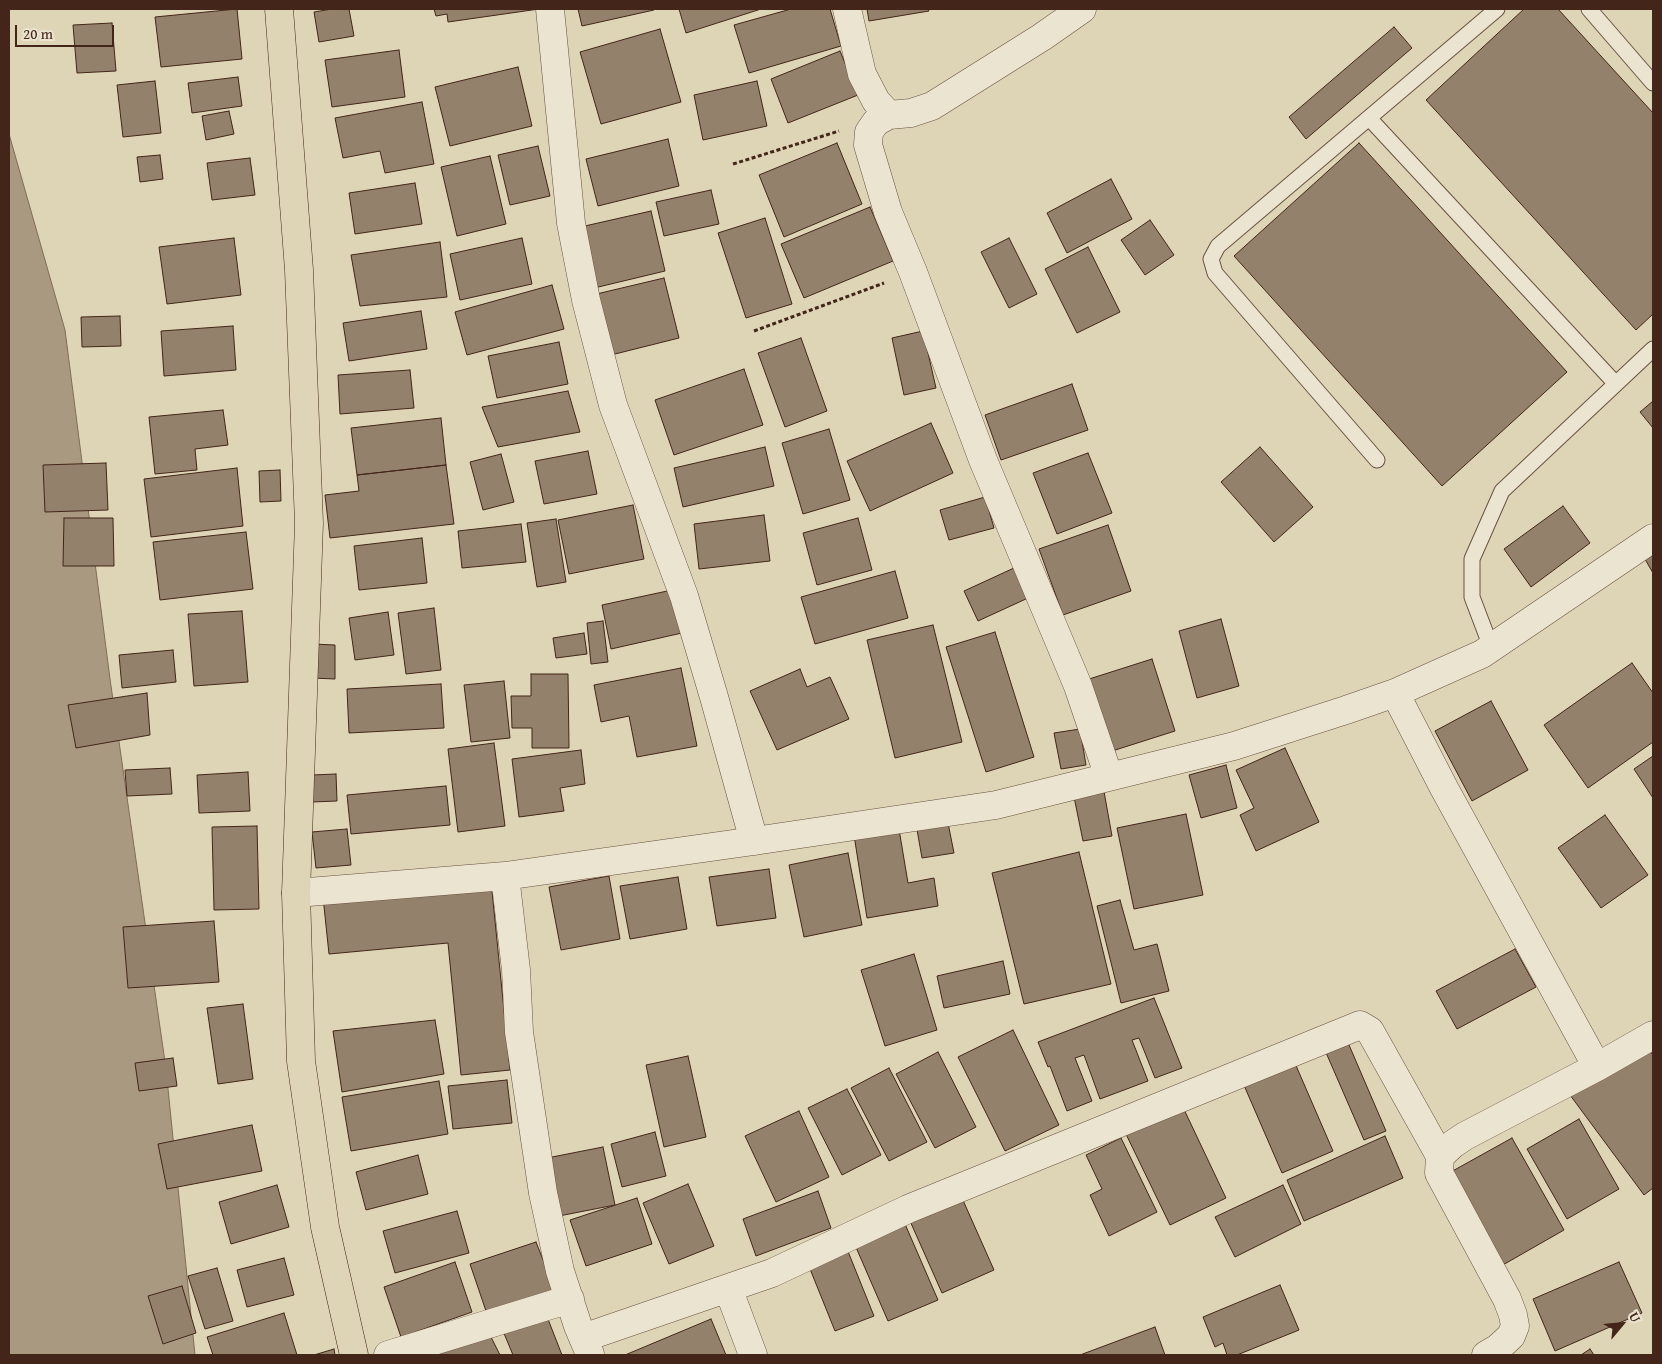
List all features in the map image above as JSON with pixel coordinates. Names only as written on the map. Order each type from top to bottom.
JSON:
[{"type":"highway","points":[[279,9],[299,270],[308,523],[296,893],[301,1061],[325,1227],[354,1355]]},
{"type":"street","points":[[550,9],[571,223],[586,300],[613,405],[684,596],[754,841]]},
{"type":"street","points":[[847,9],[862,74],[883,118]]},
{"type":"street","points":[[1082,9],[1026,48],[932,106],[910,113],[883,118],[869,132],[868,145],[888,212],[913,272],[983,460],[1078,686],[1109,777]]},
{"type":"street","points":[[296,893],[505,876],[996,804],[1234,746],[1395,693],[1482,654],[1653,538]]},
{"type":"street","points":[[1395,693],[1444,788],[1597,1067]]},
{"type":"street","points":[[505,876],[516,970],[519,1032],[542,1193],[560,1271],[587,1346],[728,1288],[772,1273],[908,1209],[1360,1025],[1370,1031],[1440,1156],[1439,1173],[1513,1315],[1515,1326],[1511,1336],[1498,1348],[1486,1355]]},
{"type":"street","points":[[1440,1156],[1452,1144],[1465,1136],[1597,1067],[1653,1035]]},
{"type":"street","points":[[728,1288],[753,1355]]},
{"type":"street","points":[[388,1355],[570,1299]]},
{"type":"lane","points":[[1377,460],[1215,273],[1211,258],[1218,246],[1496,9]]},
{"type":"lane","points":[[1589,9],[1653,83]]},
{"type":"lane","points":[[1369,118],[1616,384]]},
{"type":"lane","points":[[1491,648],[1472,597],[1472,559],[1502,491],[1653,348]]},
{"type":"path","points":[[733,164],[883,118]]},
{"type":"path","points":[[754,331],[913,272]]},
{"type":"shaded area","points":[[9,134],[65,330],[110,679],[166,1069],[195,1355],[9,1355]]},
{"type":"building","points":[[237,9],[242,59],[161,67],[155,17]]},
{"type":"building","points":[[349,9],[354,36],[319,42],[314,12]]},
{"type":"building","points":[[434,9],[539,9],[448,22],[447,14],[436,16]]},
{"type":"building","points":[[578,9],[654,9],[654,10],[582,26]]},
{"type":"building","points":[[679,9],[761,9],[686,33]]},
{"type":"building","points":[[791,9],[830,9],[841,46],[749,73],[734,25]]},
{"type":"building","points":[[867,9],[928,9],[929,11],[869,21]]},
{"type":"building","points":[[1524,9],[1558,9],[1653,113],[1653,314],[1636,330],[1426,100]]},
{"type":"building","points":[[112,23],[116,71],[77,73],[73,25]]},
{"type":"building","points":[[1394,27],[1412,48],[1306,139],[1289,117]]},
{"type":"building","points":[[660,29],[681,102],[601,124],[580,52]]},
{"type":"building","points":[[399,50],[405,97],[332,107],[325,60]]},
{"type":"building","points":[[840,51],[858,95],[788,123],[771,79]]},
{"type":"building","points":[[518,67],[532,126],[450,146],[435,87]]},
{"type":"building","points":[[238,77],[242,106],[192,113],[188,83]]},
{"type":"building","points":[[155,81],[161,133],[123,137],[117,85]]},
{"type":"building","points":[[757,81],[767,126],[703,140],[694,95]]},
{"type":"building","points":[[422,102],[434,164],[385,173],[380,151],[343,158],[335,118]]},
{"type":"building","points":[[229,111],[234,134],[206,140],[202,116]]},
{"type":"building","points":[[668,139],[679,186],[598,206],[586,159]]},
{"type":"building","points":[[837,143],[862,204],[784,237],[759,175]]},
{"type":"building","points":[[1359,143],[1567,372],[1442,486],[1234,256]]},
{"type":"building","points":[[538,146],[550,196],[510,205],[498,155]]},
{"type":"building","points":[[160,155],[163,179],[140,182],[137,157]]},
{"type":"building","points":[[490,156],[506,224],[457,236],[441,167]]},
{"type":"building","points":[[250,158],[255,195],[212,200],[207,163]]},
{"type":"building","points":[[1111,179],[1132,219],[1067,253],[1047,213]]},
{"type":"building","points":[[415,183],[422,224],[355,234],[349,193]]},
{"type":"building","points":[[711,190],[719,224],[664,236],[656,202]]},
{"type":"building","points":[[870,207],[893,261],[804,298],[781,244]]},
{"type":"building","points":[[651,211],[665,271],[590,289],[576,228]]},
{"type":"building","points":[[765,218],[792,304],[746,318],[718,233]]},
{"type":"building","points":[[1150,220],[1174,255],[1145,275],[1121,240]]},
{"type":"building","points":[[234,238],[241,295],[167,304],[159,247]]},
{"type":"building","points":[[522,238],[532,284],[460,300],[450,254]]},
{"type":"building","points":[[1009,238],[1037,294],[1009,308],[981,252]]},
{"type":"building","points":[[440,242],[447,297],[360,306],[351,255]]},
{"type":"building","points":[[1088,247],[1120,312],[1077,333],[1045,269]]},
{"type":"building","points":[[664,278],[679,338],[603,357],[588,296]]},
{"type":"building","points":[[552,285],[564,329],[467,355],[455,312]]},
{"type":"building","points":[[421,311],[427,349],[349,361],[343,323]]},
{"type":"building","points":[[120,316],[121,346],[82,347],[81,317]]},
{"type":"building","points":[[233,326],[236,370],[164,376],[161,331]]},
{"type":"building","points":[[923,331],[936,388],[904,395],[892,338]]},
{"type":"building","points":[[801,338],[827,411],[785,427],[758,353]]},
{"type":"building","points":[[559,342],[568,384],[497,398],[488,356]]},
{"type":"building","points":[[744,369],[763,425],[674,455],[655,400]]},
{"type":"building","points":[[410,370],[414,408],[340,414],[338,375]]},
{"type":"building","points":[[1072,384],[1088,430],[1001,460],[985,415]]},
{"type":"building","points":[[568,391],[580,432],[498,447],[482,407]]},
{"type":"building","points":[[1653,401],[1653,428],[1640,412]]},
{"type":"building","points":[[223,410],[228,445],[195,449],[197,470],[155,474],[149,417]]},
{"type":"building","points":[[441,418],[446,465],[357,475],[351,428]]},
{"type":"building","points":[[931,423],[953,473],[870,511],[847,461]]},
{"type":"building","points":[[829,429],[850,500],[803,514],[782,443]]},
{"type":"building","points":[[765,447],[774,486],[683,507],[674,468]]},
{"type":"building","points":[[1260,447],[1313,507],[1274,542],[1221,482]]},
{"type":"building","points":[[588,451],[597,494],[544,504],[535,461]]},
{"type":"building","points":[[1088,453],[1112,513],[1057,534],[1033,473]]},
{"type":"building","points":[[501,454],[514,502],[483,510],[470,462]]},
{"type":"building","points":[[106,463],[108,510],[45,512],[43,465]]},
{"type":"building","points":[[446,465],[454,524],[330,538],[325,495],[359,491],[357,475]]},
{"type":"building","points":[[237,468],[243,526],[151,537],[144,479]]},
{"type":"building","points":[[280,470],[281,501],[260,502],[259,471]]},
{"type":"building","points":[[985,497],[994,528],[949,540],[940,510]]},
{"type":"building","points":[[633,505],[644,559],[569,574],[558,520]]},
{"type":"building","points":[[1563,506],[1590,543],[1531,587],[1504,549]]},
{"type":"building","points":[[764,515],[770,561],[699,569],[694,524]]},
{"type":"building","points":[[64,518],[113,518],[114,566],[63,566]]},
{"type":"building","points":[[858,518],[872,570],[817,585],[803,533]]},
{"type":"building","points":[[556,519],[566,582],[537,587],[527,523]]},
{"type":"building","points":[[521,524],[526,562],[462,568],[458,531]]},
{"type":"building","points":[[1108,525],[1131,591],[1063,615],[1039,549]]},
{"type":"building","points":[[246,532],[253,589],[160,600],[153,542]]},
{"type":"building","points":[[422,538],[427,583],[359,590],[354,546]]},
{"type":"building","points":[[1653,548],[1653,573],[1642,554]]},
{"type":"building","points":[[1014,568],[1028,598],[978,621],[964,591]]},
{"type":"building","points":[[895,571],[908,618],[815,644],[801,597]]},
{"type":"building","points":[[672,590],[682,633],[611,649],[602,605]]},
{"type":"building","points":[[434,608],[441,670],[406,674],[398,613]]},
{"type":"building","points":[[242,611],[248,682],[194,686],[188,614]]},
{"type":"building","points":[[388,612],[394,655],[355,660],[349,618]]},
{"type":"building","points":[[1221,619],[1239,686],[1197,698],[1179,631]]},
{"type":"building","points":[[603,621],[608,662],[591,664],[587,623]]},
{"type":"building","points":[[933,625],[962,742],[895,758],[867,640]]},
{"type":"building","points":[[995,632],[1034,757],[986,772],[946,647]]},
{"type":"building","points":[[584,633],[587,654],[556,658],[553,638]]},
{"type":"building","points":[[312,644],[335,645],[335,679],[312,678]]},
{"type":"building","points":[[173,650],[176,682],[122,688],[119,655]]},
{"type":"building","points":[[1152,659],[1175,731],[1109,752],[1086,680]]},
{"type":"building","points":[[1632,663],[1653,693],[1653,742],[1588,788],[1544,725]]},
{"type":"building","points":[[681,668],[697,746],[637,757],[629,716],[601,722],[594,685]]},
{"type":"building","points":[[800,669],[807,687],[830,677],[849,719],[777,750],[750,691]]},
{"type":"building","points":[[531,674],[568,674],[569,748],[532,748],[532,728],[512,728],[511,696],[531,696]]},
{"type":"building","points":[[504,681],[510,738],[471,742],[464,685]]},
{"type":"building","points":[[441,684],[444,728],[349,733],[347,689]]},
{"type":"building","points":[[147,693],[150,735],[76,748],[68,705]]},
{"type":"building","points":[[1491,701],[1528,770],[1472,801],[1435,731]]},
{"type":"building","points":[[1080,729],[1086,765],[1061,769],[1054,733]]},
{"type":"building","points":[[494,743],[505,826],[458,832],[448,749]]},
{"type":"building","points":[[1285,748],[1319,822],[1256,851],[1240,815],[1254,808],[1236,770]]},
{"type":"building","points":[[581,750],[585,784],[560,788],[564,811],[519,817],[512,759]]},
{"type":"building","points":[[1653,756],[1653,798],[1634,769]]},
{"type":"building","points":[[1226,765],[1237,808],[1201,818],[1189,775]]},
{"type":"building","points":[[170,768],[172,794],[127,796],[125,770]]},
{"type":"building","points":[[248,772],[250,811],[199,813],[197,775]]},
{"type":"building","points":[[336,774],[337,801],[312,802],[312,775]]},
{"type":"building","points":[[446,786],[450,825],[351,834],[347,795]]},
{"type":"building","points":[[1103,786],[1112,836],[1083,841],[1073,792]]},
{"type":"building","points":[[1186,814],[1203,895],[1134,909],[1117,828]]},
{"type":"building","points":[[1605,815],[1648,875],[1601,908],[1558,848]]},
{"type":"building","points":[[947,818],[954,853],[922,858],[916,824]]},
{"type":"building","points":[[257,826],[259,909],[214,910],[212,827]]},
{"type":"building","points":[[347,829],[351,865],[316,868],[312,832]]},
{"type":"building","points":[[899,829],[908,883],[934,878],[938,906],[867,918],[854,835]]},
{"type":"building","points":[[1079,852],[1111,984],[1024,1004],[992,873]]},
{"type":"building","points":[[848,853],[862,925],[804,937],[789,865]]},
{"type":"building","points":[[769,869],[776,918],[717,926],[709,877]]},
{"type":"building","points":[[609,876],[620,939],[561,950],[549,887]]},
{"type":"building","points":[[678,877],[687,929],[630,939],[620,886]]},
{"type":"building","points":[[491,881],[510,1070],[461,1075],[448,943],[329,954],[323,897]]},
{"type":"building","points":[[1120,900],[1134,950],[1157,944],[1169,991],[1121,1003],[1097,906]]},
{"type":"building","points":[[214,921],[219,982],[128,988],[123,927]]},
{"type":"building","points":[[1515,949],[1536,987],[1457,1029],[1436,991]]},
{"type":"building","points":[[914,954],[937,1030],[885,1046],[861,970]]},
{"type":"building","points":[[1003,961],[1010,994],[944,1008],[937,976]]},
{"type":"building","points":[[1154,998],[1182,1068],[1155,1078],[1139,1038],[1132,1040],[1148,1081],[1100,1099],[1084,1055],[1075,1058],[1092,1101],[1067,1111],[1050,1066],[1048,1067],[1038,1042]]},
{"type":"building","points":[[243,1004],[253,1079],[218,1084],[207,1008]]},
{"type":"building","points":[[435,1020],[444,1074],[342,1092],[333,1031]]},
{"type":"building","points":[[1013,1030],[1059,1125],[1005,1151],[958,1057]]},
{"type":"building","points":[[1346,1038],[1386,1131],[1364,1140],[1324,1048]]},
{"type":"building","points":[[1643,1042],[1653,1055],[1653,1188],[1644,1195],[1570,1095]]},
{"type":"building","points":[[938,1052],[976,1127],[935,1148],[896,1074]]},
{"type":"building","points":[[688,1056],[706,1137],[664,1147],[646,1065]]},
{"type":"building","points":[[173,1058],[177,1086],[139,1091],[135,1063]]},
{"type":"building","points":[[1294,1061],[1333,1151],[1282,1173],[1243,1083]]},
{"type":"building","points":[[889,1068],[927,1142],[889,1161],[851,1088]]},
{"type":"building","points":[[507,1080],[512,1123],[453,1129],[448,1086]]},
{"type":"building","points":[[439,1081],[448,1134],[351,1151],[342,1097]]},
{"type":"building","points":[[847,1089],[881,1155],[842,1175],[808,1108]]},
{"type":"building","points":[[1180,1101],[1226,1198],[1170,1225],[1123,1128]]},
{"type":"building","points":[[799,1111],[829,1177],[776,1202],[745,1136]]},
{"type":"building","points":[[1579,1119],[1619,1189],[1567,1219],[1527,1149]]},
{"type":"building","points":[[252,1125],[262,1171],[167,1189],[158,1144]]},
{"type":"building","points":[[655,1132],[666,1176],[622,1187],[611,1144]]},
{"type":"building","points":[[1385,1136],[1403,1178],[1304,1221],[1287,1180]]},
{"type":"building","points":[[1121,1138],[1157,1212],[1109,1236],[1090,1195],[1102,1189],[1086,1155]]},
{"type":"building","points":[[1512,1138],[1564,1230],[1501,1266],[1449,1173]]},
{"type":"building","points":[[603,1147],[615,1205],[559,1216],[547,1158]]},
{"type":"building","points":[[418,1155],[428,1194],[366,1210],[356,1172]]},
{"type":"building","points":[[688,1184],[714,1246],[669,1264],[643,1203]]},
{"type":"building","points":[[277,1185],[289,1227],[231,1244],[219,1202]]},
{"type":"building","points":[[1283,1185],[1301,1224],[1235,1257],[1215,1217]]},
{"type":"building","points":[[818,1191],[831,1228],[756,1256],[743,1219]]},
{"type":"building","points":[[637,1198],[652,1244],[586,1266],[570,1220]]},
{"type":"building","points":[[962,1198],[994,1270],[942,1293],[910,1221]]},
{"type":"building","points":[[457,1211],[469,1253],[395,1273],[383,1231]]},
{"type":"building","points":[[905,1224],[938,1300],[888,1321],[855,1245]]},
{"type":"building","points":[[536,1242],[555,1290],[486,1311],[470,1264]]},
{"type":"building","points":[[847,1249],[874,1316],[835,1331],[808,1264]]},
{"type":"building","points":[[284,1258],[294,1295],[247,1307],[237,1270]]},
{"type":"building","points":[[455,1262],[472,1312],[401,1337],[384,1287]]},
{"type":"building","points":[[1619,1262],[1642,1313],[1555,1351],[1533,1299]]},
{"type":"building","points":[[217,1268],[233,1321],[205,1329],[188,1276]]},
{"type":"building","points":[[1280,1285],[1299,1330],[1237,1355],[1227,1355],[1223,1343],[1215,1347],[1203,1317]]},
{"type":"building","points":[[182,1286],[196,1333],[163,1344],[148,1296]]},
{"type":"building","points":[[284,1313],[297,1355],[213,1355],[207,1337]]},
{"type":"building","points":[[546,1314],[562,1355],[513,1355],[503,1331]]},
{"type":"building","points":[[711,1319],[726,1355],[625,1355]]},
{"type":"building","points":[[1155,1327],[1165,1355],[1080,1355]]},
{"type":"building","points":[[487,1329],[500,1355],[433,1355]]},
{"type":"building","points":[[334,1349],[335,1355],[314,1355]]},
{"type":"building","points":[[1590,1349],[1594,1355],[1581,1355]]}]
